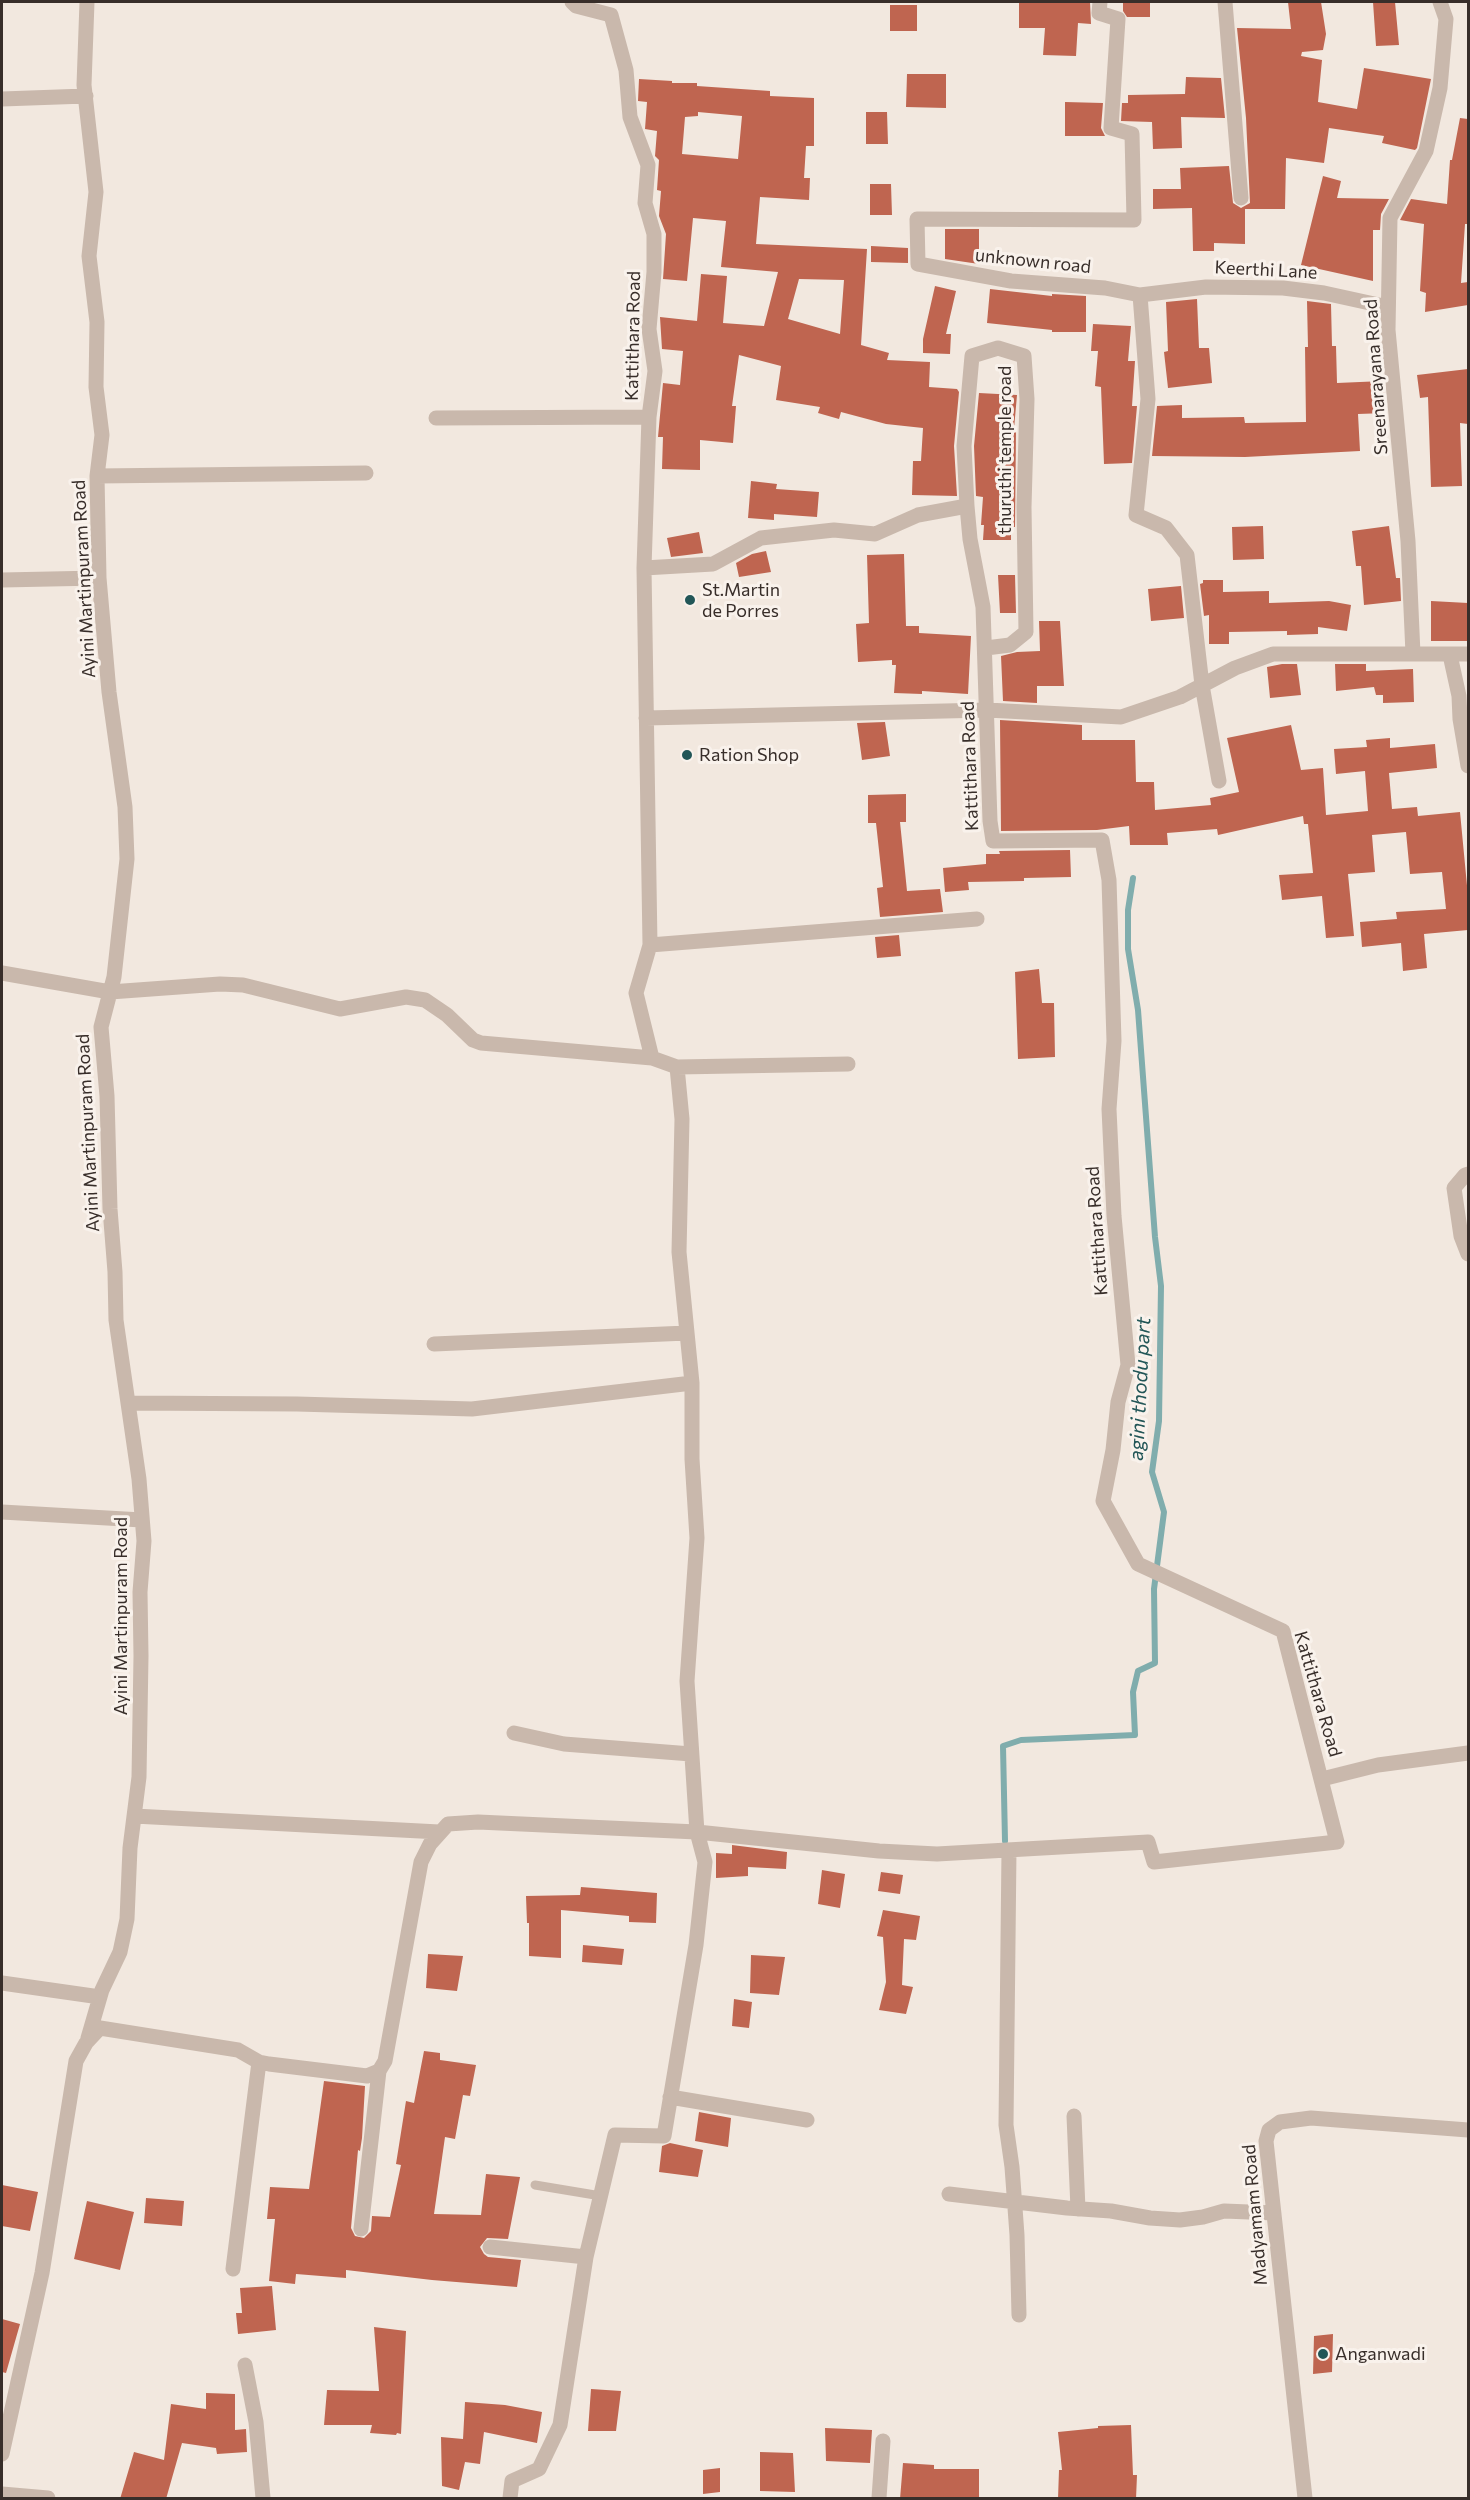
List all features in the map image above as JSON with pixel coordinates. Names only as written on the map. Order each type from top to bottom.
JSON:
[{"type":"street","name":"Ayini Martinpuram Road","points":[[2,2454],[42,2273],[76,2061],[86,2043],[100,1997],[120,1952],[127,1919],[130,1848],[139,1777],[140,1592],[144,1541],[139,1479],[116,1320],[107,1096],[101,1027],[110,992],[127,859],[125,807],[109,692],[99,578],[98,476],[102,435],[96,387],[97,322],[89,256],[96,192],[86,96],[87,2]]},
{"type":"street","name":"Kattithara Road","points":[[572,2],[576,6],[611,15],[626,70],[630,117],[648,165],[645,203],[654,234],[649,329],[655,371],[649,417],[644,568],[650,945],[636,993],[652,1058]]},
{"type":"street","name":"unknown road","points":[[1100,2],[1099,13],[1118,19],[1111,128],[1132,134],[1134,220],[917,219],[918,264],[1011,281],[1105,288],[1140,295]]},
{"type":"street","points":[[1225,2],[1241,198]]},
{"type":"street","name":"Sreenarayana Road","points":[[1413,654],[1408,541],[1388,330],[1390,218],[1426,151],[1440,88],[1446,19],[1440,2]]},
{"type":"street","points":[[2,99],[86,96]]},
{"type":"street","name":"Keerthi Lane","points":[[1140,295],[1206,286],[1283,288],[1324,293],[1388,307]]},
{"type":"street","points":[[1140,295],[1148,399],[1137,515],[1166,528],[1187,555],[1202,685],[1219,781]]},
{"type":"street","name":"thuruthi temple road","points":[[967,506],[964,446],[972,356],[998,348],[1024,356],[1027,399],[1024,507],[1026,632],[1010,645],[986,648]]},
{"type":"street","points":[[436,418],[649,417]]},
{"type":"street","points":[[98,476],[366,473]]},
{"type":"street","points":[[644,568],[712,564],[761,538],[834,530],[875,534],[918,515],[967,506]]},
{"type":"street","name":"Kattithara Road","points":[[967,506],[970,539],[983,607],[993,841],[1102,840],[1109,880],[1114,1041],[1109,1109],[1115,1227],[1128,1365],[1118,1402],[1104,1501],[1137,1564],[1283,1631],[1322,1779]]},
{"type":"street","points":[[2,580],[99,578]]},
{"type":"street","points":[[646,718],[987,710],[1121,717],[1180,697],[1245,663],[1273,654],[1468,654]]},
{"type":"street","points":[[1450,655],[1459,696],[1460,719],[1468,766]]},
{"type":"street","points":[[650,945],[977,919]]},
{"type":"street","points":[[2,973],[110,992],[220,984],[243,986],[340,1010],[406,997],[425,1000],[447,1015],[473,1040],[481,1043],[652,1058],[677,1067],[848,1064]]},
{"type":"street","points":[[510,2499],[512,2481],[539,2469],[561,2425],[586,2258],[615,2135],[664,2136],[696,1945],[705,1862],[697,1832],[687,1681],[697,1538],[692,1459],[693,1383],[679,1252],[682,1119],[677,1067]]},
{"type":"street","points":[[1468,1174],[1464,1175],[1454,1188],[1461,1236],[1468,1254]]},
{"type":"street","points":[[434,1344],[687,1333]]},
{"type":"street","points":[[128,1403],[297,1404],[472,1409],[693,1383]]},
{"type":"street","points":[[2,1512],[142,1520]]},
{"type":"street","points":[[514,1733],[564,1744],[691,1754]]},
{"type":"street","points":[[361,2229],[379,2071],[385,2061],[421,1862],[439,1832],[448,1824],[466,1821],[697,1832],[879,1851],[937,1854],[1148,1842],[1154,1862],[1337,1842],[1322,1779],[1378,1765],[1468,1753]]},
{"type":"street","points":[[134,1816],[439,1832]]},
{"type":"street","points":[[1009,1850],[1006,2125],[1014,2200],[1019,2315]]},
{"type":"street","points":[[2,1983],[100,1997]]},
{"type":"street","points":[[86,2043],[95,2031],[106,2028],[238,2050],[258,2062],[367,2076],[379,2071]]},
{"type":"street","points":[[233,2269],[258,2062]]},
{"type":"street","points":[[670,2097],[807,2120]]},
{"type":"street","points":[[1074,2116],[1078,2209]]},
{"type":"street","name":"Madyamam Road","points":[[1305,2499],[1266,2141],[1269,2130],[1280,2122],[1311,2118],[1468,2130]]},
{"type":"street","points":[[949,2193],[1180,2220],[1224,2211],[1274,2213]]},
{"type":"street","points":[[490,2247],[586,2258]]},
{"type":"street","points":[[244,2365],[256,2422],[263,2499]]},
{"type":"street","points":[[879,2499],[883,2441]]},
{"type":"street","points":[[2,2494],[44,2498]]},
{"type":"lane","points":[[535,2185],[601,2196]]},
{"type":"building","points":[[1019,2],[1090,2],[1091,24],[1078,23],[1076,56],[1043,55],[1045,28],[1019,28]]},
{"type":"building","points":[[1123,2],[1150,2],[1150,17],[1127,17],[1123,11]]},
{"type":"building","points":[[1288,2],[1321,2],[1326,34],[1323,50],[1302,52],[1301,56],[1322,60],[1318,102],[1357,109],[1364,68],[1431,79],[1417,148],[1415,150],[1382,143],[1384,136],[1329,128],[1324,163],[1286,158],[1285,209],[1245,209],[1245,244],[1214,243],[1214,251],[1193,251],[1192,208],[1153,209],[1153,189],[1181,189],[1180,168],[1229,166],[1233,203],[1241,208],[1250,203],[1246,118],[1237,28],[1291,29]]},
{"type":"building","points":[[1373,2],[1395,2],[1399,45],[1376,46]]},
{"type":"building","points":[[890,5],[917,5],[917,31],[890,31]]},
{"type":"building","points":[[907,74],[946,74],[946,108],[906,107]]},
{"type":"building","points":[[1186,77],[1221,78],[1225,118],[1181,117],[1182,148],[1153,149],[1152,122],[1121,121],[1122,103],[1128,103],[1128,95],[1185,94]]},
{"type":"building","points":[[639,79],[770,91],[770,96],[814,98],[814,146],[806,146],[804,178],[810,178],[809,200],[760,197],[756,244],[867,249],[861,345],[889,353],[887,360],[930,362],[929,387],[957,389],[959,392],[954,446],[957,496],[912,495],[913,461],[921,461],[923,428],[886,424],[841,412],[839,419],[818,413],[820,407],[776,400],[781,366],[739,355],[732,406],[736,406],[733,443],[700,440],[700,470],[662,469],[663,437],[658,437],[663,383],[680,385],[683,351],[662,349],[660,317],[697,321],[701,274],[727,276],[723,323],[764,326],[778,272],[721,267],[726,221],[693,218],[687,281],[663,279],[666,234],[659,216],[661,191],[657,190],[659,160],[655,156],[657,131],[645,129],[647,102],[638,101]],"holes":[[[698,112],[742,116],[738,159],[682,154],[685,117],[698,116]],[[799,279],[844,280],[840,334],[788,319]]]},
{"type":"building","points":[[1065,102],[1103,103],[1101,128],[1105,136],[1065,136]]},
{"type":"building","points":[[866,112],[887,112],[888,144],[866,144]]},
{"type":"building","points":[[1460,118],[1468,119],[1468,224],[1465,224],[1461,283],[1468,282],[1468,305],[1425,312],[1426,293],[1420,291],[1424,224],[1400,220],[1411,199],[1447,204],[1450,160],[1452,160]]},
{"type":"building","points":[[1323,176],[1341,181],[1337,198],[1389,199],[1381,214],[1380,230],[1373,230],[1373,281],[1301,265]]},
{"type":"building","points":[[870,184],[891,184],[892,215],[870,215]]},
{"type":"building","points":[[945,229],[979,229],[979,264],[945,259]]},
{"type":"building","points":[[871,246],[908,248],[908,263],[871,262]]},
{"type":"building","points":[[935,286],[956,291],[946,334],[951,334],[950,354],[923,353],[923,339]]},
{"type":"building","points":[[990,289],[1052,296],[1052,294],[1086,296],[1086,332],[1052,332],[1052,330],[987,323]]},
{"type":"building","points":[[1197,299],[1199,348],[1209,348],[1212,383],[1168,388],[1164,352],[1168,351],[1166,302]]},
{"type":"building","points":[[1307,301],[1331,304],[1332,346],[1336,346],[1337,383],[1383,381],[1386,413],[1358,414],[1360,451],[1245,457],[1152,456],[1157,406],[1182,405],[1182,418],[1244,417],[1245,423],[1306,422]]},
{"type":"building","points":[[1093,324],[1131,326],[1128,361],[1135,361],[1132,406],[1137,406],[1132,463],[1104,464],[1101,387],[1095,386],[1098,351],[1091,351]]},
{"type":"building","points":[[1468,369],[1468,424],[1460,423],[1462,486],[1431,487],[1428,397],[1420,398],[1417,375]]},
{"type":"building","points":[[979,393],[1017,395],[1014,429],[1016,429],[1015,527],[1011,527],[1011,540],[983,540],[984,525],[981,525],[983,497],[976,496],[974,446]]},
{"type":"building","points":[[751,481],[777,484],[776,489],[819,492],[817,517],[774,514],[774,520],[748,518]]},
{"type":"building","points":[[1263,526],[1264,559],[1233,560],[1232,527]]},
{"type":"building","points":[[1389,526],[1396,578],[1400,578],[1401,601],[1364,605],[1361,566],[1356,566],[1352,531]]},
{"type":"building","points":[[699,532],[703,553],[671,557],[667,538]]},
{"type":"building","points":[[766,551],[771,572],[739,577],[736,563],[752,554]]},
{"type":"building","points":[[904,554],[906,626],[919,626],[919,633],[971,636],[968,694],[922,691],[922,694],[894,693],[896,665],[892,665],[892,660],[858,662],[856,624],[869,623],[867,555]]},
{"type":"building","points":[[998,575],[1015,575],[1016,613],[1000,613]]},
{"type":"building","points":[[1203,580],[1223,580],[1223,592],[1269,591],[1269,603],[1329,601],[1351,605],[1347,631],[1318,627],[1318,634],[1287,635],[1287,631],[1229,632],[1229,644],[1209,644],[1209,615],[1204,616],[1200,584]]},
{"type":"building","points":[[1181,586],[1184,618],[1151,621],[1148,589]]},
{"type":"building","points":[[1431,601],[1468,603],[1468,641],[1431,641]]},
{"type":"building","points":[[1039,621],[1060,621],[1064,686],[1037,686],[1037,703],[1003,701],[1001,656],[1017,652],[1040,651]]},
{"type":"building","points":[[1297,664],[1301,695],[1270,698],[1267,667]]},
{"type":"building","points":[[1335,664],[1366,664],[1366,671],[1413,669],[1414,702],[1383,703],[1383,695],[1376,695],[1374,687],[1336,691]]},
{"type":"building","points":[[1000,720],[1082,725],[1082,740],[1135,740],[1136,782],[1154,782],[1155,810],[1211,805],[1210,798],[1239,792],[1227,738],[1291,725],[1301,770],[1323,768],[1326,815],[1368,811],[1365,771],[1336,774],[1334,749],[1367,747],[1366,740],[1390,738],[1390,748],[1435,744],[1437,768],[1389,773],[1392,809],[1417,807],[1418,816],[1460,812],[1468,896],[1468,930],[1424,934],[1427,968],[1403,971],[1401,943],[1362,947],[1360,922],[1397,919],[1396,912],[1446,909],[1442,872],[1410,874],[1406,832],[1372,835],[1375,872],[1348,874],[1354,936],[1326,938],[1322,896],[1282,900],[1279,875],[1313,873],[1308,824],[1304,824],[1303,816],[1218,835],[1217,829],[1167,833],[1168,845],[1130,845],[1129,826],[1097,830],[1001,831]]},
{"type":"building","points":[[885,722],[890,756],[862,760],[857,723]]},
{"type":"building","points":[[906,794],[906,822],[900,822],[907,891],[940,889],[943,912],[880,917],[877,888],[883,887],[876,823],[868,823],[868,795]]},
{"type":"building","points":[[1070,850],[1071,877],[968,882],[969,890],[945,892],[943,868],[986,864],[986,854],[1000,854],[999,851]]},
{"type":"building","points":[[899,935],[901,956],[877,958],[875,937]]},
{"type":"building","points":[[1039,969],[1042,1003],[1054,1003],[1055,1057],[1018,1059],[1015,972]]},
{"type":"building","points":[[732,1845],[787,1852],[786,1869],[748,1867],[748,1876],[716,1878],[716,1853],[732,1854]]},
{"type":"building","points":[[822,1870],[845,1874],[840,1908],[818,1904]]},
{"type":"building","points":[[881,1872],[903,1875],[900,1894],[878,1891]]},
{"type":"building","points":[[581,1887],[657,1893],[656,1923],[629,1922],[629,1916],[561,1910],[561,1958],[529,1956],[526,1896],[580,1895]]},
{"type":"building","points":[[883,1910],[920,1916],[916,1940],[904,1939],[902,1985],[913,1987],[906,2014],[879,2010],[886,1982],[883,1937],[877,1936]]},
{"type":"building","points":[[583,1945],[624,1949],[622,1965],[582,1962]]},
{"type":"building","points":[[428,1954],[463,1956],[457,1991],[426,1988]]},
{"type":"building","points":[[751,1955],[785,1957],[779,1995],[750,1993]]},
{"type":"building","points":[[734,1999],[752,2002],[749,2028],[732,2026]]},
{"type":"building","points":[[424,2051],[440,2053],[440,2060],[476,2065],[470,2096],[463,2095],[455,2139],[445,2137],[434,2214],[481,2215],[486,2174],[520,2177],[508,2239],[487,2238],[480,2247],[488,2257],[521,2260],[517,2287],[346,2270],[346,2278],[296,2274],[295,2284],[269,2281],[275,2219],[267,2219],[270,2187],[309,2189],[324,2081],[365,2086],[362,2138],[360,2151],[358,2150],[351,2228],[355,2236],[364,2238],[371,2231],[372,2216],[390,2217],[401,2165],[396,2164],[406,2101],[414,2103]]},
{"type":"building","points":[[699,2112],[731,2118],[728,2147],[695,2141]]},
{"type":"building","points":[[670,2143],[703,2150],[698,2177],[659,2172],[662,2146]]},
{"type":"building","points":[[2,2185],[38,2192],[30,2231],[2,2226]]},
{"type":"building","points":[[146,2198],[184,2201],[182,2226],[144,2223]]},
{"type":"building","points":[[87,2201],[134,2212],[120,2270],[74,2259]]},
{"type":"building","points":[[272,2286],[276,2330],[238,2334],[236,2313],[242,2313],[240,2288]]},
{"type":"building","points":[[2,2319],[20,2324],[6,2373],[2,2372]]},
{"type":"building","points":[[374,2327],[406,2331],[401,2434],[370,2433],[372,2425],[324,2425],[327,2390],[379,2391]]},
{"type":"building","name":"Anganwadi","points":[[1333,2334],[1332,2372],[1313,2374],[1314,2336]]},
{"type":"building","points":[[591,2389],[621,2391],[616,2431],[588,2431]]},
{"type":"building","points":[[206,2393],[235,2394],[235,2430],[246,2429],[247,2452],[217,2454],[216,2448],[182,2443],[166,2499],[120,2499],[134,2452],[164,2460],[171,2404],[206,2409]]},
{"type":"building","points":[[465,2402],[505,2405],[542,2412],[537,2443],[484,2432],[480,2464],[465,2462],[459,2490],[442,2486],[441,2437],[463,2439]]},
{"type":"building","points":[[1131,2425],[1133,2475],[1137,2475],[1136,2499],[1058,2499],[1059,2470],[1062,2470],[1058,2432],[1098,2428],[1098,2426]]},
{"type":"building","points":[[825,2428],[872,2430],[870,2463],[826,2461]]},
{"type":"building","points":[[760,2452],[793,2453],[795,2492],[760,2491]]},
{"type":"building","points":[[903,2463],[934,2465],[934,2469],[979,2469],[979,2499],[900,2499]]},
{"type":"building","points":[[720,2468],[720,2492],[703,2494],[703,2470]]},
{"type":"waterway","name":"agini thodu part","points":[[1005,1841],[1003,1746],[1021,1740],[1135,1735],[1133,1692],[1138,1671],[1155,1663],[1154,1589],[1164,1512],[1152,1472],[1159,1421],[1161,1286],[1155,1237],[1138,1010],[1128,949],[1128,910],[1133,878]]},
{"type":"place","name":"St.Martin de Porres","points":[[690,600]]},
{"type":"place","name":"Ration Shop","points":[[687,755]]},
{"type":"place","name":"Anganwadi","points":[[1323,2354]]}]
